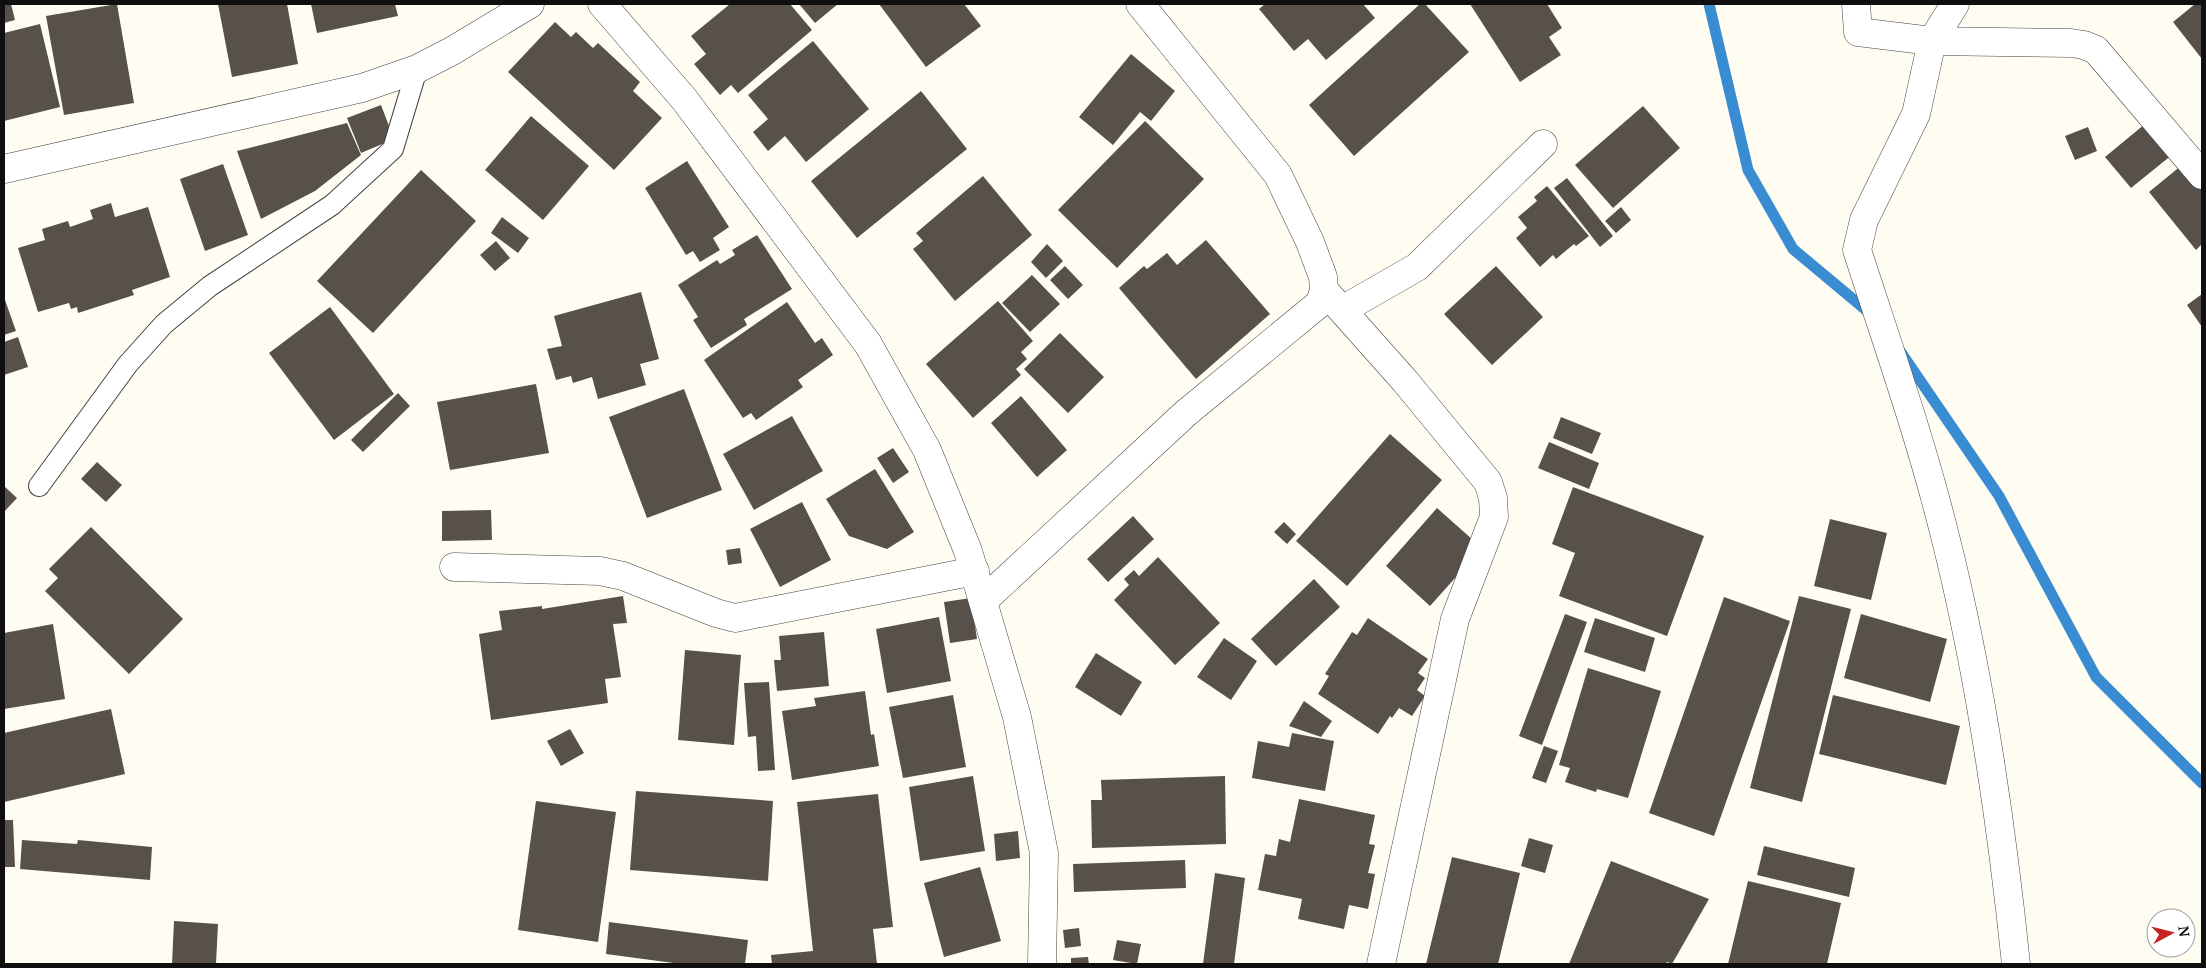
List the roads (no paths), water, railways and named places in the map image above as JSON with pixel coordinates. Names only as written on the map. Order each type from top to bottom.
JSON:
[{"type":"street","points":[[4,169],[362,88],[416,69],[452,51],[530,4]]},
{"type":"street","points":[[602,4],[684,99],[868,344],[927,450],[975,571],[1016,717],[1044,853],[1042,964]]},
{"type":"street","points":[[983,602],[1186,413],[1320,303],[1324,290],[1323,277],[1310,242],[1278,176],[1140,4]]},
{"type":"street","points":[[1856,4],[1858,32],[1932,41],[2071,43],[2084,45],[2096,50],[2202,175]]},
{"type":"street","points":[[1955,4],[1932,41],[1916,114],[1864,220],[1857,250],[1944,531],[1976,676],[2008,885],[2016,964]]},
{"type":"street","points":[[1342,310],[1418,267],[1543,144]]},
{"type":"street","points":[[1324,290],[1405,381],[1488,482],[1493,498],[1494,517],[1455,619],[1381,964]]},
{"type":"street","points":[[454,567],[600,571],[624,576],[716,613],[735,618],[975,571]]},
{"type":"lane","points":[[39,486],[128,364],[164,324],[210,286],[332,205],[393,149],[416,69]]},
{"type":"waterway","points":[[1709,4],[1748,170],[1793,249],[1872,315]]},
{"type":"waterway","points":[[1900,351],[1999,496],[2096,677],[2202,783]]}]
